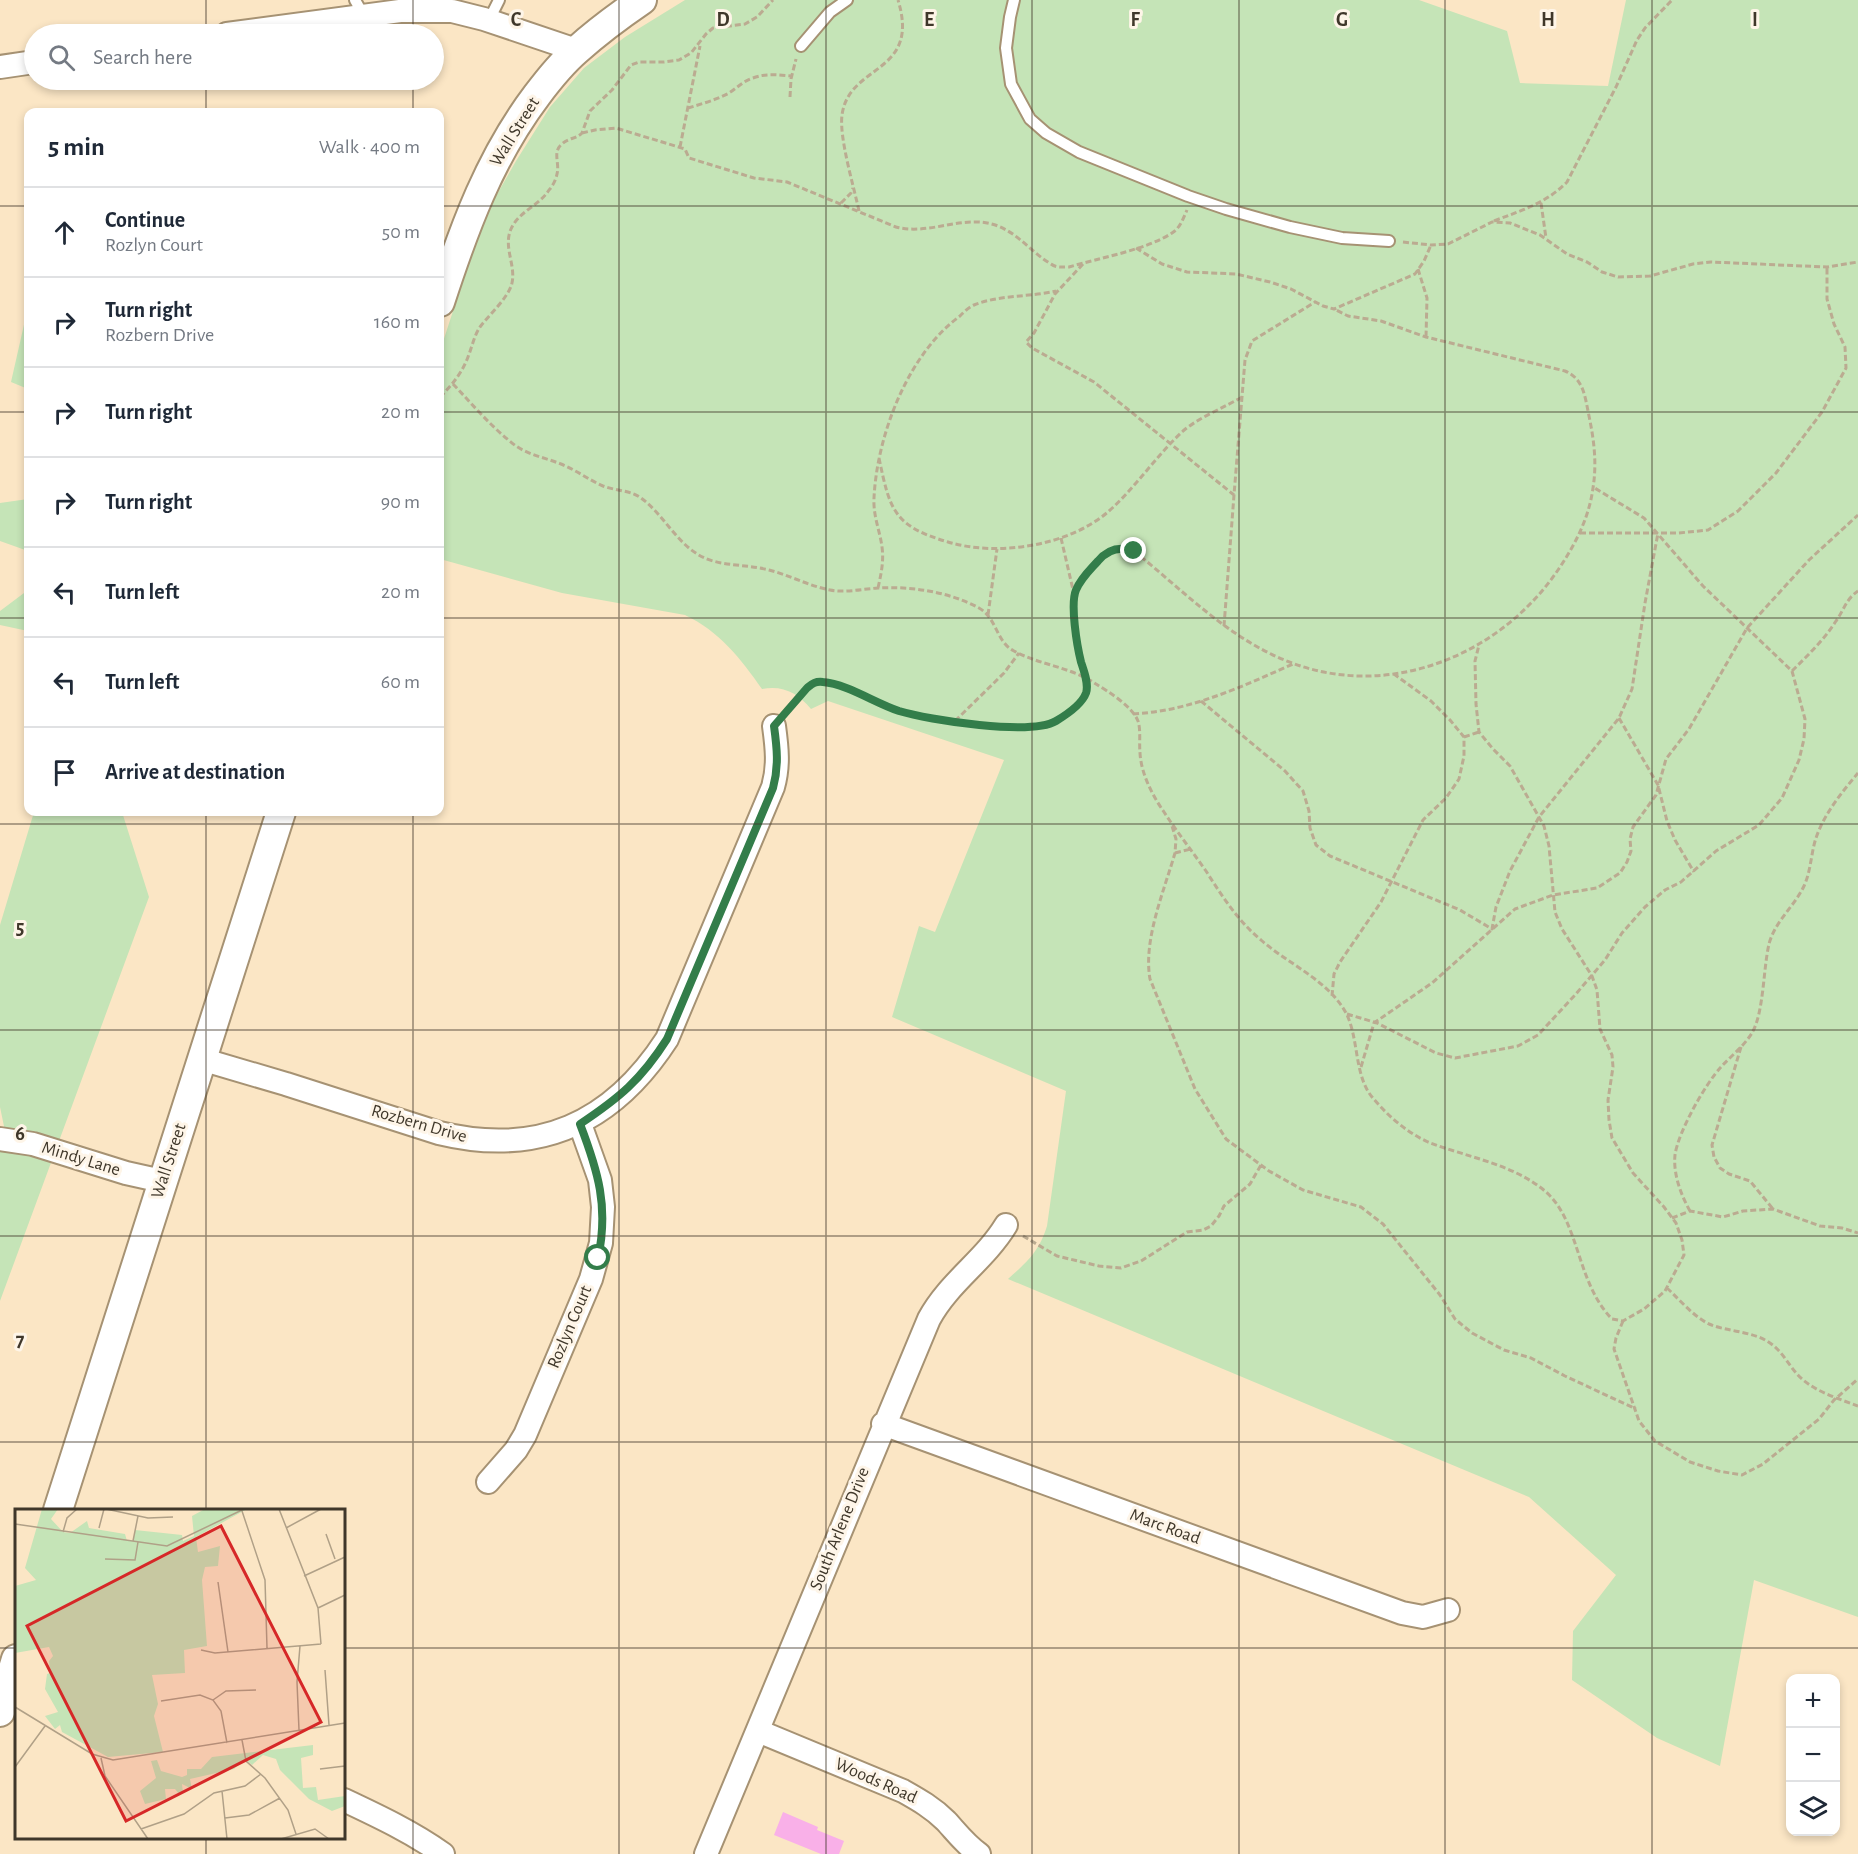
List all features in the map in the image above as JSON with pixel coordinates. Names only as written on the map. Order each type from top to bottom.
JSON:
[{"type":"street","name":"Wall Street","points":[[444,289],[462,233],[508,137],[549,80],[576,50],[642,0]]},
{"type":"street","points":[[278,24],[360,8],[452,11],[576,50]]},
{"type":"street","points":[[0,66],[24,63]]},
{"type":"street","name":"Rozbern Drive","points":[[201,1059],[464,1139],[497,1142],[536,1137],[580,1124],[617,1099],[638,1080],[667,1039],[773,788],[777,773],[778,751],[774,726]]},
{"type":"street","name":"Wall Street","points":[[58,1509],[280,816]]},
{"type":"street","name":"Rozlyn Court","points":[[488,1482],[525,1436],[598,1258],[603,1223],[600,1180],[580,1124]]},
{"type":"street","name":"Mindy Lane","points":[[0,1139],[33,1144],[126,1173],[162,1181]]},
{"type":"street","name":"South Arlene Drive","points":[[706,1854],[934,1309],[946,1292],[985,1255],[1006,1225]]},
{"type":"street","name":"Marc Road","points":[[884,1424],[1402,1613],[1423,1617],[1448,1610]]},
{"type":"street","points":[[0,1712],[15,1662]]},
{"type":"street","name":"Woods Road","points":[[758,1731],[903,1791],[923,1802],[979,1854]]},
{"type":"street","points":[[345,1800],[390,1821],[443,1854]]},
{"type":"lane","points":[[489,21],[499,0]]},
{"type":"lane","points":[[801,46],[830,12],[847,0]]},
{"type":"lane","points":[[1014,0],[1006,48],[1011,84],[1030,119],[1046,133],[1079,152],[1193,198],[1290,227],[1342,238],[1389,241]]},
{"type":"path","points":[[582,133],[590,111],[612,90],[631,65],[639,62],[679,60],[692,53],[713,28],[745,24],[757,17],[773,0]]},
{"type":"path","points":[[859,211],[843,137],[842,115],[848,99],[861,82],[897,51],[902,39],[903,23],[898,0]]},
{"type":"path","points":[[1389,241],[1431,245],[1448,244],[1492,222],[1541,203],[1554,194],[1567,182],[1576,168],[1637,40],[1645,28],[1672,0]]},
{"type":"path","points":[[680,147],[700,44]]},
{"type":"path","points":[[790,97],[791,76],[801,46]]},
{"type":"path","points":[[688,108],[716,99],[754,77],[770,74],[791,76]]},
{"type":"path","points":[[444,393],[462,372],[478,330],[512,284],[508,241],[511,230],[517,219],[542,200],[551,188],[557,173],[557,150],[561,144],[582,133],[616,128],[685,149],[689,158],[754,178],[787,182],[909,230],[980,221],[999,226],[1021,239],[1050,264],[1058,267],[1069,267],[1136,248],[1173,232],[1181,224],[1193,198]]},
{"type":"path","points":[[841,203],[851,193],[854,186]]},
{"type":"path","points":[[1541,203],[1547,239]]},
{"type":"path","points":[[1492,222],[1510,223],[1540,235],[1567,254],[1587,262],[1602,272],[1618,276],[1650,276],[1693,264],[1711,262],[1827,267],[1858,262]]},
{"type":"path","points":[[1334,309],[1415,274],[1431,245]]},
{"type":"path","points":[[1074,596],[1083,578],[1101,557],[1113,549],[1124,547],[1134,551],[1224,626],[1252,645],[1294,664],[1324,673],[1352,676],[1394,675],[1434,665],[1479,645],[1507,625],[1543,590],[1570,552],[1580,533],[1593,487],[1594,438],[1584,393],[1580,381],[1573,374],[1426,337],[1381,321],[1347,316],[1291,289],[1269,282],[1236,274],[1187,272],[1162,264],[1136,248]]},
{"type":"path","points":[[1084,263],[1057,291],[1034,333],[1026,342],[1032,348],[1094,382],[1234,495]]},
{"type":"path","points":[[1580,533],[1679,533],[1708,530],[1738,511],[1776,473],[1822,412],[1845,368],[1845,347],[1834,324],[1827,299],[1827,267]]},
{"type":"path","points":[[1418,269],[1427,298],[1426,337]]},
{"type":"path","points":[[878,588],[884,562],[873,501],[879,458],[891,419],[908,378],[923,353],[947,325],[973,306],[993,300],[1036,296],[1057,291]]},
{"type":"path","points":[[1224,626],[1245,360],[1252,341],[1315,302]]},
{"type":"path","points":[[453,384],[494,427],[519,448],[561,464],[602,486],[631,492],[641,498],[662,517],[693,553],[715,562],[768,570],[830,590],[848,592],[878,588],[907,588],[929,591],[979,608],[988,615],[1002,642],[1012,651],[1085,678],[1127,707],[1138,721],[1140,759],[1146,779],[1160,807],[1231,909],[1260,939],[1319,983],[1347,1014],[1367,1092],[1383,1110],[1425,1140],[1481,1158],[1548,1193],[1567,1222],[1593,1295],[1612,1319],[1623,1321]]},
{"type":"path","points":[[879,458],[886,491],[894,511],[908,525],[929,536],[958,545],[988,550],[1051,541],[1072,534],[1107,513],[1137,484],[1185,429],[1242,397]]},
{"type":"path","points":[[1347,1014],[1401,1034],[1436,1053],[1455,1058],[1518,1046],[1538,1035],[1592,976],[1622,933],[1645,908],[1665,890],[1694,872],[1716,851],[1759,825],[1782,798],[1804,739],[1804,719],[1791,671],[1703,586],[1644,518],[1593,487]]},
{"type":"path","points":[[1361,1069],[1374,1023],[1432,983],[1515,909],[1553,895],[1597,888],[1620,873],[1631,851],[1630,839],[1633,827],[1656,795],[1666,759],[1689,729],[1747,628],[1809,560],[1858,515]]},
{"type":"path","points":[[1492,929],[1496,907],[1510,870],[1539,817],[1619,718],[1632,690],[1658,533]]},
{"type":"path","points":[[774,726],[807,688],[813,683],[821,682],[836,684],[899,710],[927,718],[1000,726],[1040,727],[1055,721],[1082,701],[1087,690],[1080,657],[1074,596],[1061,538]]},
{"type":"path","points":[[988,615],[997,549]]},
{"type":"path","points":[[1791,671],[1817,646],[1837,620],[1849,597],[1858,591]]},
{"type":"path","points":[[1479,645],[1476,660],[1476,704],[1479,732],[1510,765],[1539,817],[1549,846],[1555,912],[1562,929],[1592,976],[1597,990],[1600,1029],[1612,1055],[1613,1067],[1608,1100],[1612,1138],[1634,1173],[1672,1218],[1682,1240],[1684,1255],[1667,1288],[1644,1309],[1623,1321],[1616,1338],[1614,1349],[1639,1421],[1655,1441],[1690,1462],[1718,1472],[1742,1475],[1763,1464],[1819,1419],[1836,1398],[1858,1379]]},
{"type":"path","points":[[955,721],[1004,673],[1019,653]]},
{"type":"path","points":[[1132,714],[1160,712],[1201,701],[1244,686],[1294,664]]},
{"type":"path","points":[[1332,996],[1334,974],[1340,962],[1381,902],[1423,820],[1446,798],[1459,779],[1464,756],[1464,737],[1431,701],[1394,675]]},
{"type":"path","points":[[1201,701],[1285,771],[1303,791],[1309,811],[1310,828],[1316,845],[1330,856],[1460,910],[1492,929]]},
{"type":"path","points":[[1619,718],[1658,784],[1667,821],[1675,840],[1694,872]]},
{"type":"path","points":[[1464,737],[1479,732]]},
{"type":"path","points":[[1690,1211],[1677,1182],[1675,1155],[1681,1134],[1719,1069],[1751,1035],[1757,1022],[1765,968],[1774,930],[1804,886],[1822,822],[1858,773]]},
{"type":"path","points":[[1172,823],[1176,839],[1175,854],[1150,940],[1147,962],[1149,979],[1195,1089],[1226,1138],[1261,1165],[1303,1190],[1361,1207],[1383,1224],[1440,1295],[1455,1319],[1472,1333],[1504,1350],[1531,1358],[1635,1409]]},
{"type":"path","points":[[1175,854],[1191,849]]},
{"type":"path","points":[[1742,1045],[1712,1145],[1714,1157],[1720,1168],[1750,1181],[1773,1209]]},
{"type":"path","points":[[1006,1225],[1057,1256],[1099,1266],[1121,1268],[1141,1261],[1187,1232],[1203,1230],[1211,1226],[1224,1206],[1250,1184],[1261,1165]]},
{"type":"path","points":[[1672,1218],[1690,1211],[1723,1217],[1743,1211],[1773,1209],[1820,1226],[1842,1228],[1858,1233]]},
{"type":"path","points":[[1667,1288],[1708,1323],[1769,1342],[1779,1350],[1797,1374],[1807,1383],[1858,1406]]},
{"type":"green space","points":[[685,0],[1419,0],[1507,31],[1520,83],[1608,86],[1626,0],[1858,0],[1858,1617],[1754,1580],[1720,1766],[1657,1738],[1572,1680],[1573,1631],[1616,1575],[1529,1497],[1008,1279],[1032,1256],[1047,1226],[1066,1091],[892,1017],[919,926],[935,932],[1004,760],[828,701],[811,709],[801,699],[783,689],[762,689],[746,667],[719,638],[685,615],[562,593],[444,560],[444,339],[483,219],[550,107],[584,68],[625,37]]},
{"type":"green space","points":[[24,325],[24,387],[11,382]]},
{"type":"green space","points":[[24,500],[24,550],[0,541],[0,503]]},
{"type":"green space","points":[[24,593],[24,630],[0,625],[0,611]]},
{"type":"green space","points":[[33,816],[123,816],[149,897],[0,1301],[0,1139],[6,1136],[0,1107],[0,925]]},
{"type":"building","points":[[783,1812],[844,1841],[839,1854],[821,1854],[774,1835]]},
{"type":"route","points":[[598,1258],[603,1223],[600,1180],[580,1124],[617,1099],[638,1080],[667,1039],[773,788],[777,773],[778,751],[774,726],[807,688],[813,683],[821,682],[836,684],[899,710],[927,718],[1000,726],[1040,727],[1055,721],[1082,701],[1087,690],[1080,657],[1074,602],[1075,591],[1101,557],[1113,549],[1124,547],[1134,551]]}]
